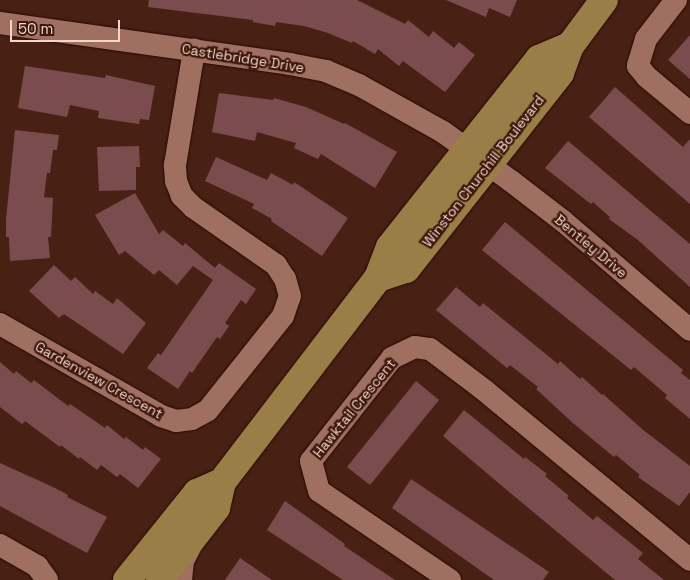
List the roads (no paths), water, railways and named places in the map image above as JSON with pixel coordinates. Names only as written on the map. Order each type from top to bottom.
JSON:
[{"type":"main road","name":"Winston Churchill Boulevard","points":[[160,580],[216,508],[222,482],[378,278],[406,269],[478,157],[560,73],[570,46],[604,0]]},
{"type":"main road","name":"Winston Churchill Boulevard","points":[[128,580],[196,493],[222,482]]},
{"type":"street","points":[[676,0],[646,39],[638,66],[647,78],[690,114]]},
{"type":"street","name":"Castlebridge Drive","points":[[0,23],[194,50],[326,71],[359,85],[443,132],[478,157]]},
{"type":"street","name":"Gardenview Crescent","points":[[0,324],[161,416],[176,421],[192,420],[208,410],[283,316],[290,296],[285,279],[276,265],[193,207],[182,196],[176,181],[175,165],[194,50]]},
{"type":"street","name":"Bentley Drive","points":[[478,157],[563,221],[690,330]]},
{"type":"street","name":"Hawktail Crescent","points":[[450,580],[319,491],[311,462],[392,358],[415,347],[430,349],[484,390],[690,560]]},
{"type":"street","points":[[181,580],[183,561],[197,533]]},
{"type":"street","points":[[0,545],[38,566],[47,580]]}]
